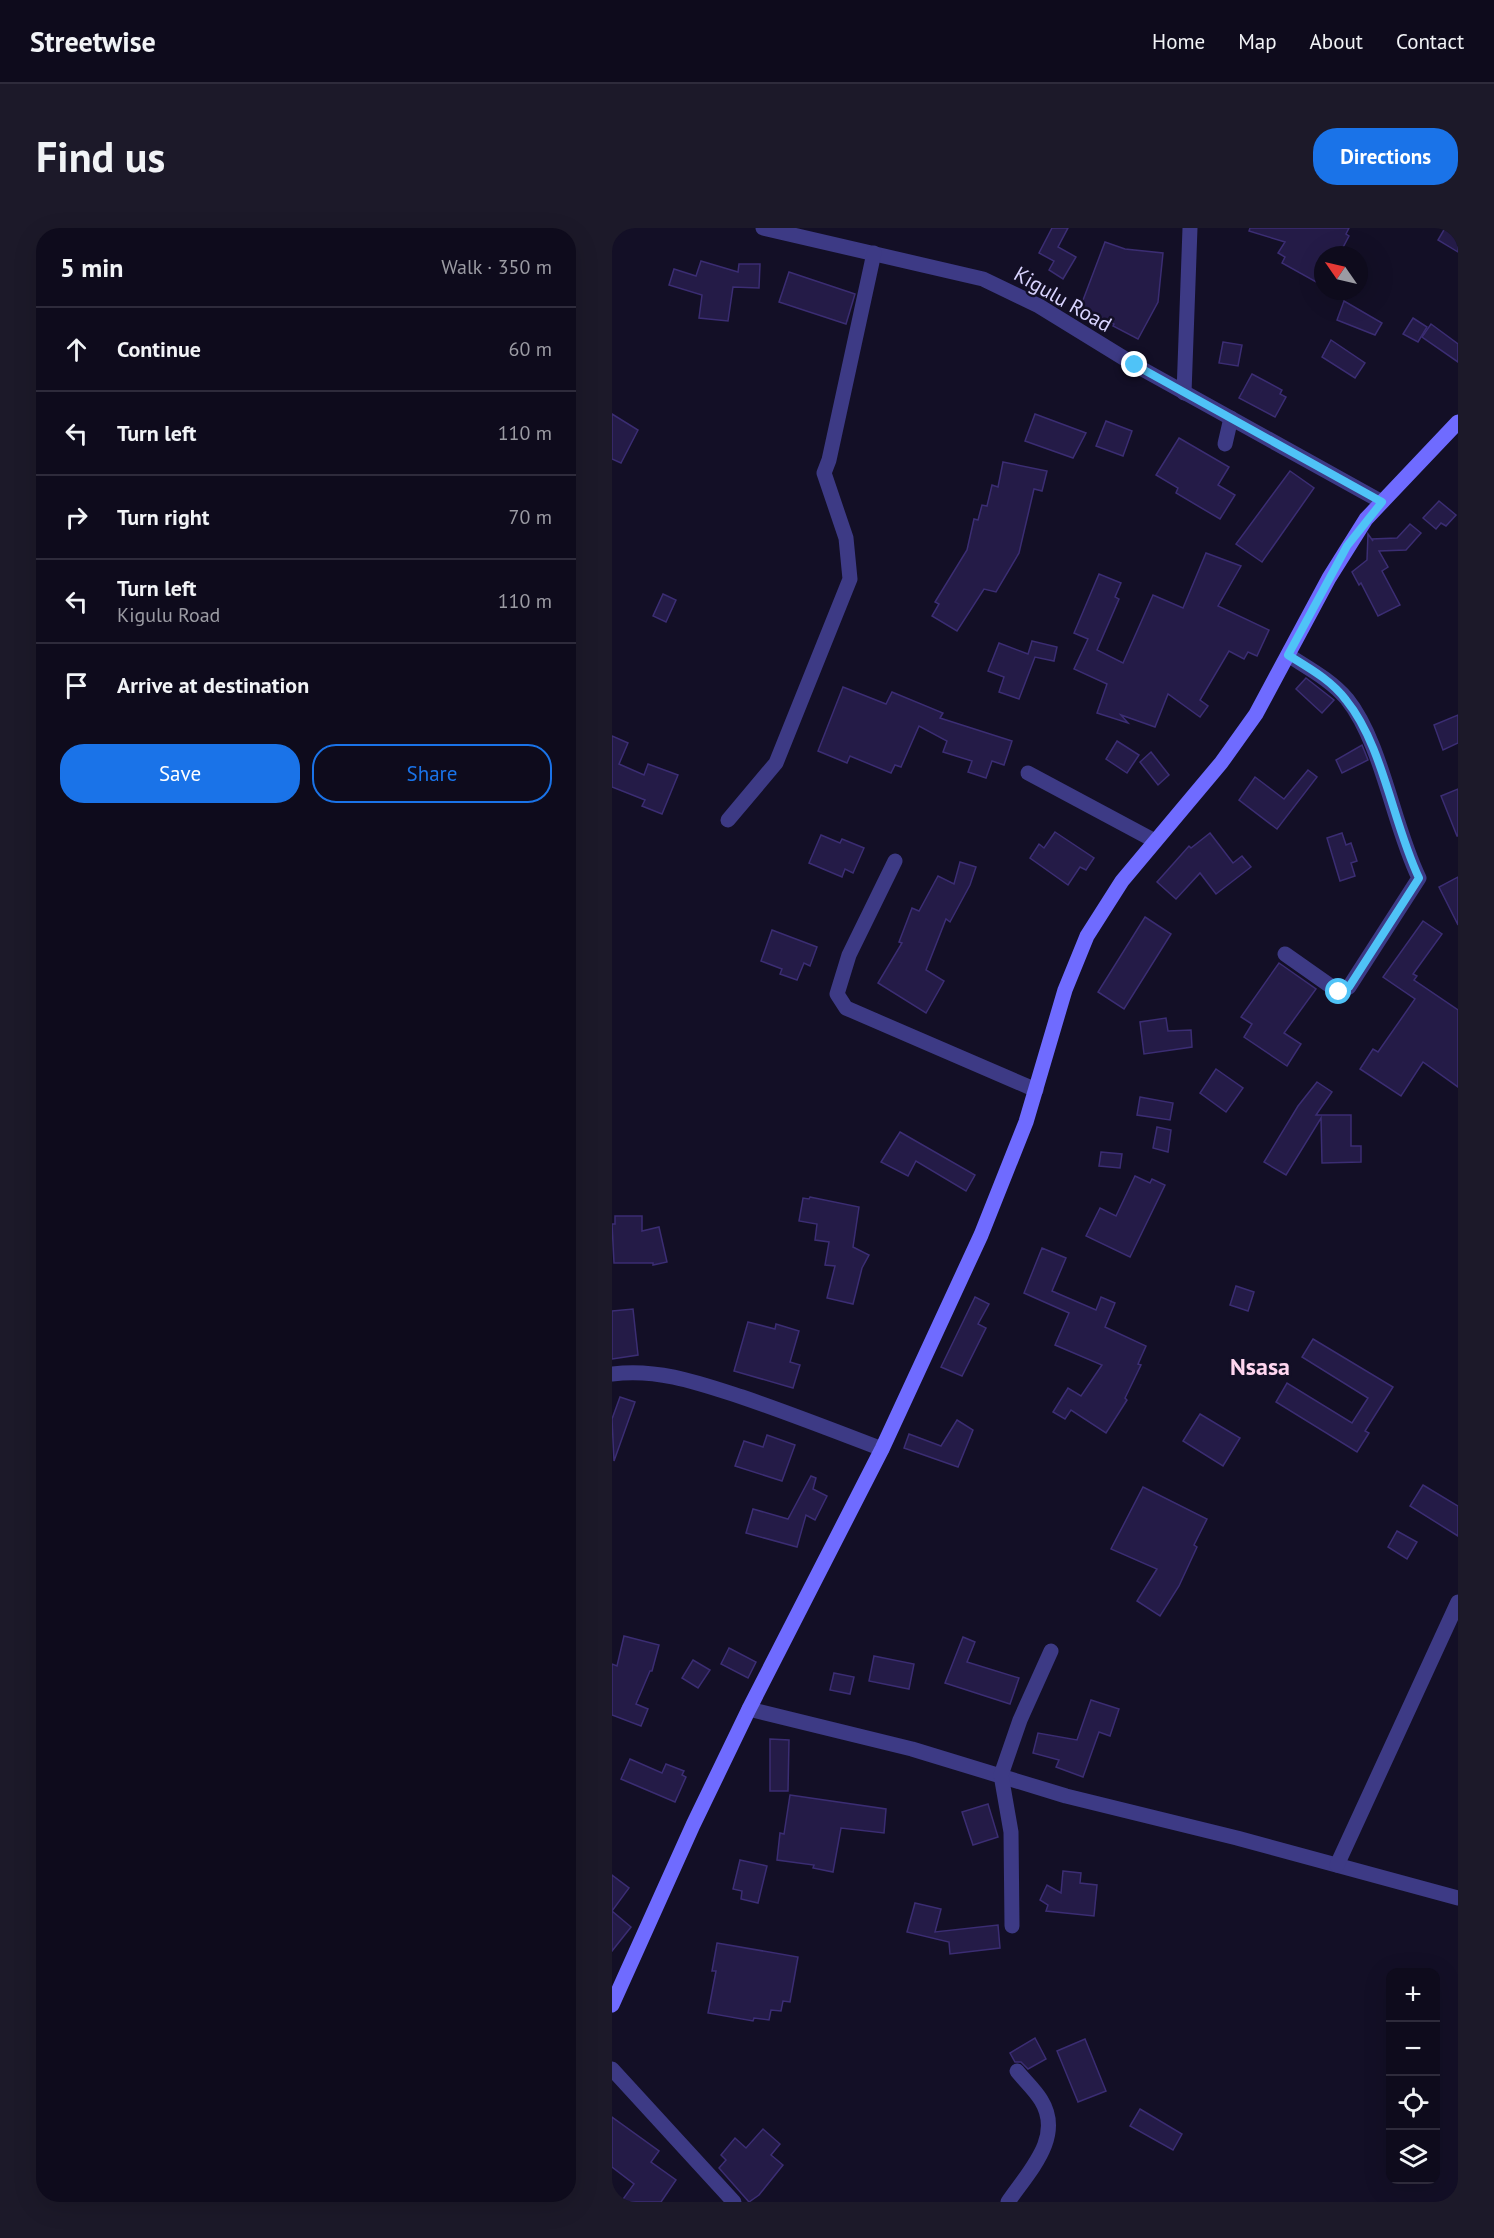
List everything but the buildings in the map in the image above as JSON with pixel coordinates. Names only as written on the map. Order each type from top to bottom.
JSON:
[{"type":"street","name":"Kigulu Road","points":[[763,228],[955,271],[1010,290],[1184,393],[1382,502]]},
{"type":"street","points":[[1184,393],[1190,228]]},
{"type":"street","points":[[728,820],[776,763],[850,579],[846,538],[824,473],[829,460],[874,253]]},
{"type":"street","points":[[1225,444],[1231,418]]},
{"type":"street","points":[[612,2005],[749,1709],[882,1449],[981,1235],[1036,1090],[1065,990],[1087,936],[1122,881],[1236,742],[1256,714],[1347,546],[1382,502],[1458,422]]},
{"type":"street","points":[[1285,954],[1339,992],[1349,987],[1419,878],[1363,725],[1346,699],[1324,678],[1288,655]]},
{"type":"street","points":[[1028,773],[1155,841]]},
{"type":"street","points":[[895,861],[849,955],[837,994],[846,1008],[1036,1090]]},
{"type":"street","points":[[612,1374],[636,1371],[680,1377],[790,1413],[882,1449]]},
{"type":"street","points":[[1338,1865],[1458,1602]]},
{"type":"street","points":[[1012,1926],[1011,1832],[1001,1775],[1020,1720],[1051,1651]]},
{"type":"street","points":[[749,1709],[912,1749],[1066,1796],[1458,1898]]},
{"type":"street","points":[[612,2069],[734,2202]]},
{"type":"street","points":[[1008,2202],[1048,2139],[1051,2124],[1041,2100],[1017,2072]]},
{"type":"district","name":"Nsasa","points":[[1260,1366]]},
{"type":"route","points":[[1135,365],[1382,502],[1366,519],[1347,546],[1288,655],[1324,678],[1346,699],[1363,725],[1402,838],[1419,878],[1414,890],[1349,987],[1339,992]]}]
